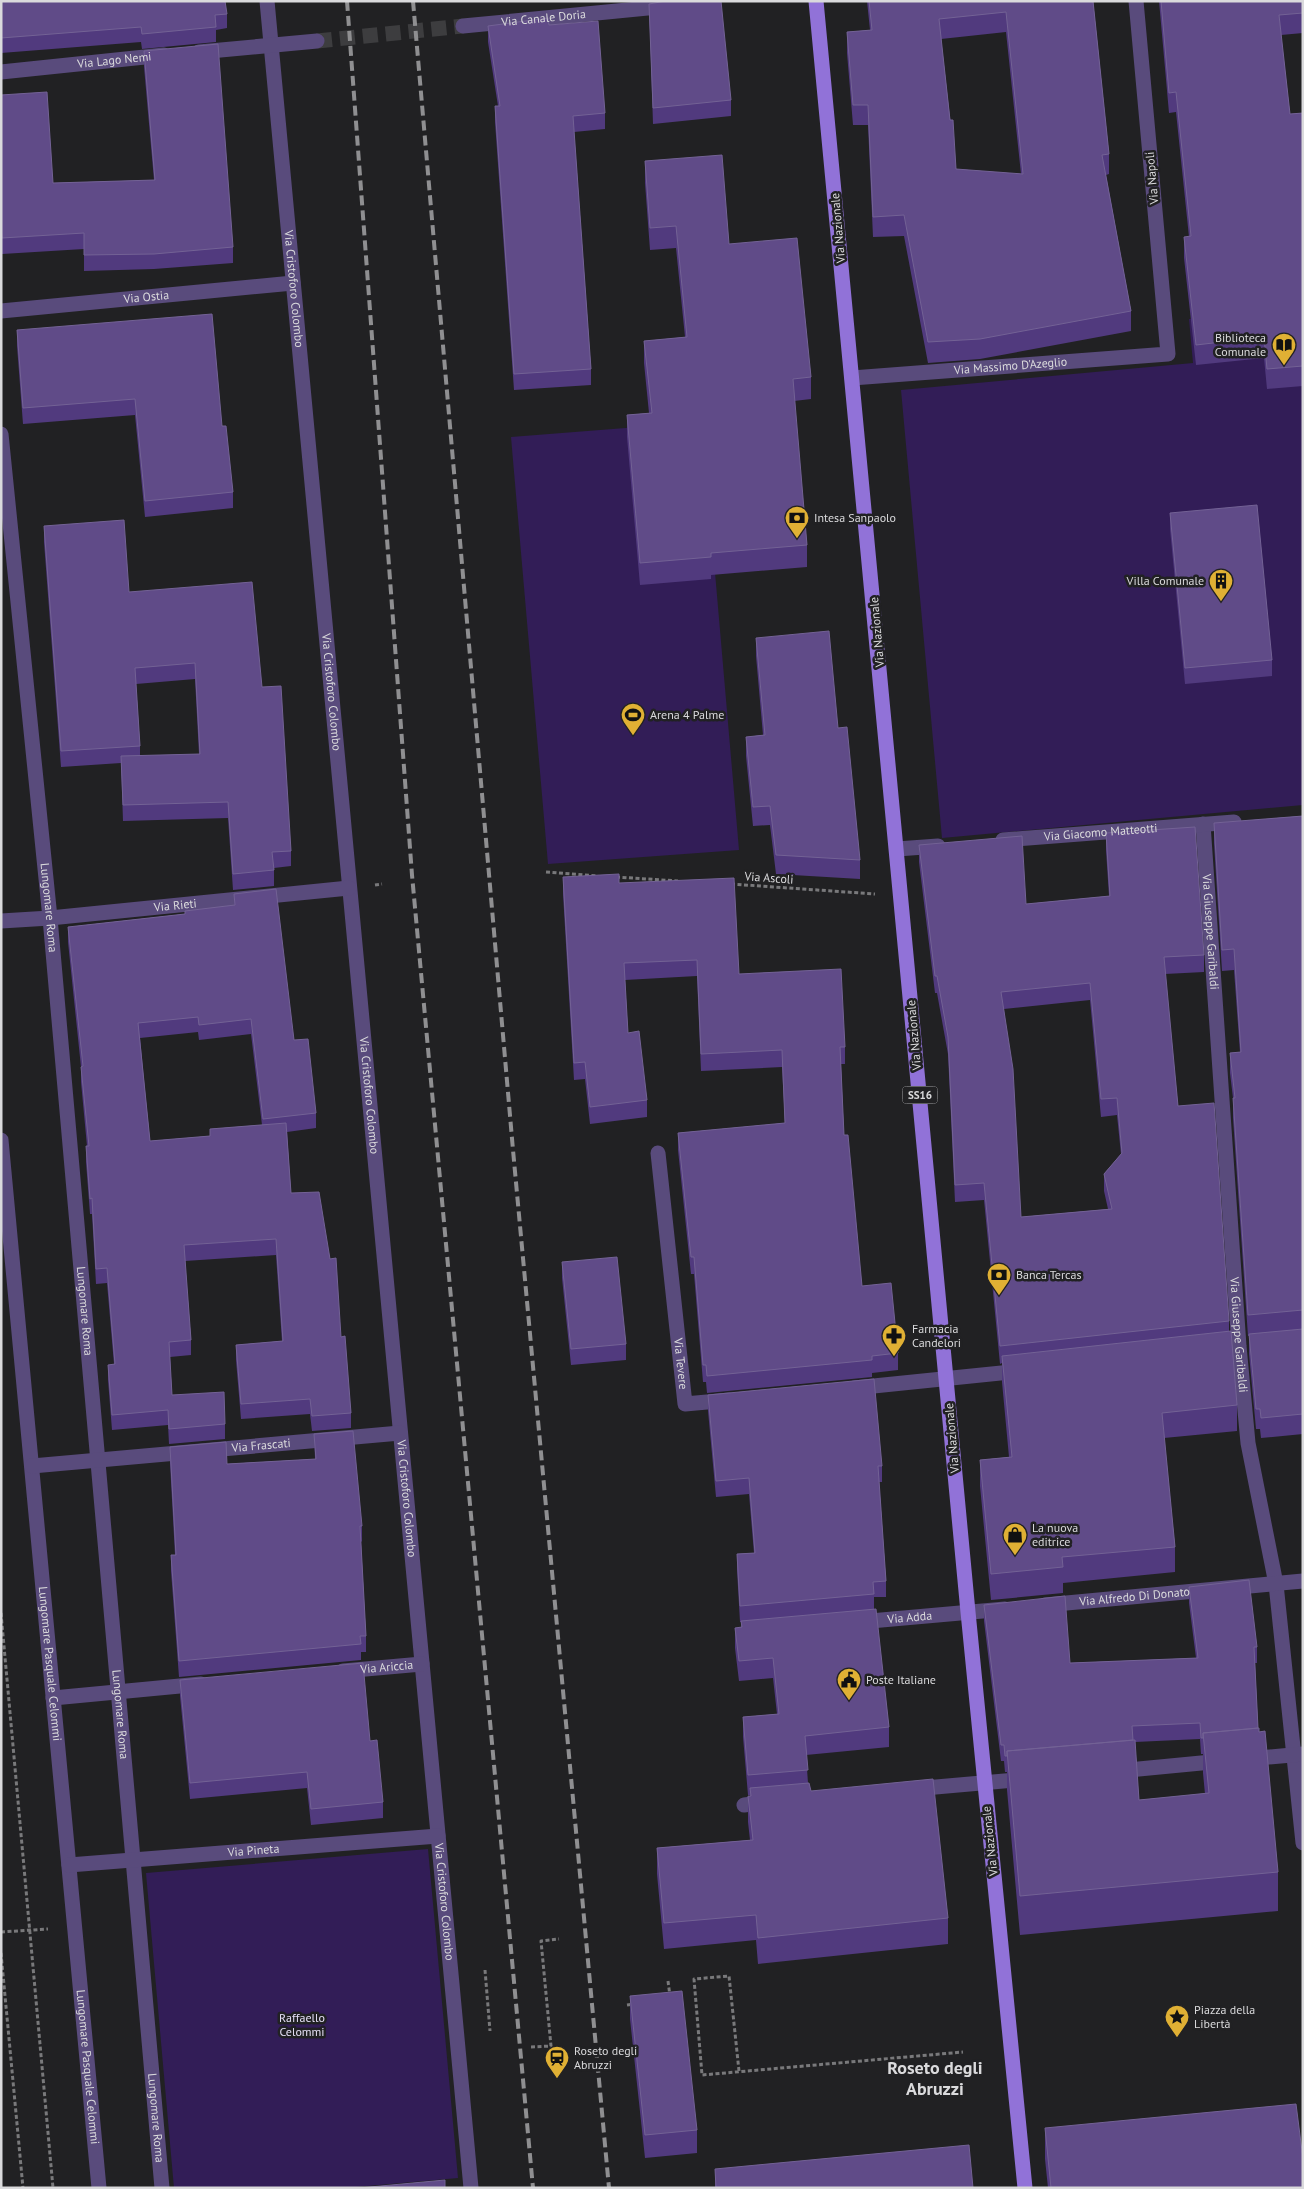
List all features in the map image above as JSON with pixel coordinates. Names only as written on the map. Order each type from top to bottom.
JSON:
[{"type":"main road","name":"Via Nazionale","points":[[816,1],[984,1783],[1025,2188]]},
{"type":"street","name":"Via Cristoforo Colombo","points":[[267,1],[438,1836],[469,2188]]},
{"type":"street","name":"Via Napoli","points":[[1136,1],[1168,354]]},
{"type":"street","name":"Via Canale Doria","points":[[463,26],[685,4]]},
{"type":"street","name":"Via Lago Nemi","points":[[1,72],[317,41]]},
{"type":"street","name":"Via Ostia","points":[[1,310],[293,283]]},
{"type":"street","name":"Via Massimo D'Azeglio","points":[[852,378],[1168,354]]},
{"type":"street","name":"Lungomare Roma","points":[[1,434],[50,918],[162,2188]]},
{"type":"street","name":"Via Giacomo Matteotti","points":[[986,842],[1248,821]]},
{"type":"street","name":"Via Giuseppe Garibaldi","points":[[1203,824],[1239,1346],[1248,1443],[1276,1584],[1298,1754],[1303,1843]]},
{"type":"street","points":[[897,849],[956,844]]},
{"type":"street","name":"Via Rieti","points":[[1,921],[50,918],[349,888]]},
{"type":"street","name":"Lungomare Pasquale Celommi","points":[[1,1140],[99,2188]]},
{"type":"street","name":"Via Tevere","points":[[658,1153],[685,1404],[743,1399]]},
{"type":"street","points":[[1220,1348],[1257,1344]]},
{"type":"street","points":[[840,1389],[1034,1369]]},
{"type":"street","name":"Via Frascati","points":[[32,1466],[400,1433]]},
{"type":"street","name":"Via Alfredo Di Donato","points":[[968,1612],[1303,1581]]},
{"type":"street","name":"Via Adda","points":[[841,1623],[968,1612]]},
{"type":"street","name":"Via Ariccia","points":[[324,1673],[422,1664]]},
{"type":"street","points":[[53,1698],[216,1683]]},
{"type":"street","points":[[1100,1772],[1298,1754]]},
{"type":"street","points":[[898,1791],[1042,1778]]},
{"type":"street","points":[[744,1804],[783,1801]]},
{"type":"street","name":"Via Pineta","points":[[69,1865],[438,1836]]},
{"type":"path","points":[[546,872],[605,876]]},
{"type":"path","points":[[615,877],[684,881]]},
{"type":"path","name":"Via Ascoli","points":[[724,884],[901,896]]},
{"type":"path","points":[[1,1613],[53,2188]]},
{"type":"path","points":[[1,1932],[75,1927]]},
{"type":"path","points":[[531,2047],[551,2046],[541,1941],[559,1939]]},
{"type":"path","points":[[1,1953],[23,2188]]},
{"type":"path","points":[[485,1970],[490,2030]]},
{"type":"path","points":[[739,2071],[729,1976],[694,1979],[702,2075],[963,2052]]},
{"type":"path","points":[[668,1981],[670,2001]]},
{"type":"path","points":[[627,2005],[636,2004]]},
{"type":"green space","points":[[1303,309],[1303,805],[942,838],[901,390],[1193,363],[1189,319]]},
{"type":"green space","name":"Arena 4 Palme","points":[[702,422],[739,850],[548,864],[511,437]]},
{"type":"green space","name":"Raffaello Celommi","points":[[428,1849],[458,2178],[345,2188],[174,2188],[146,1873]]},
{"type":"building","points":[[1,1],[225,1],[227,14],[215,15],[216,27],[142,34],[141,27],[1,38]]},
{"type":"building","points":[[666,1],[721,1],[731,100],[653,108],[649,4]]},
{"type":"building","points":[[869,1],[1093,1],[1109,154],[1102,155],[1131,311],[980,339],[928,342],[904,215],[873,217],[868,105],[853,105],[847,32],[872,30]],"holes":[[[1006,12],[1023,174],[956,169],[953,120],[950,120],[939,19]]]},
{"type":"building","points":[[1161,1],[1303,1],[1303,13],[1279,15],[1290,114],[1303,113],[1303,366],[1267,369],[1264,337],[1196,345],[1184,237],[1191,236],[1176,92],[1169,93]]},
{"type":"building","points":[[548,18],[549,25],[598,21],[605,113],[573,116],[591,369],[514,374],[495,106],[500,106],[488,26]]},
{"type":"building","points":[[218,44],[233,247],[154,254],[84,255],[84,233],[2,238],[1,95],[47,92],[53,183],[155,180],[144,51]]},
{"type":"building","points":[[722,155],[729,244],[797,238],[811,377],[793,379],[807,545],[711,553],[711,557],[640,563],[627,415],[652,413],[644,341],[687,337],[676,226],[650,228],[645,161]]},
{"type":"building","points":[[212,314],[222,426],[226,426],[233,492],[145,501],[135,399],[23,408],[17,330]]},
{"type":"building","name":"Villa Comunale","points":[[1257,505],[1272,660],[1185,668],[1170,513]]},
{"type":"building","points":[[124,520],[129,592],[252,582],[262,687],[281,686],[291,851],[272,852],[274,870],[233,874],[228,802],[123,805],[121,756],[200,754],[195,663],[135,668],[140,746],[61,751],[44,526]]},
{"type":"building","points":[[829,631],[838,728],[847,727],[860,860],[776,855],[770,806],[753,807],[746,737],[765,735],[756,638]]},
{"type":"building","points":[[1303,816],[1303,1310],[1248,1315],[1233,1098],[1235,1098],[1230,1053],[1241,1052],[1234,949],[1222,950],[1214,823]]},
{"type":"building","points":[[1195,827],[1204,955],[1164,957],[1178,1106],[1214,1103],[1229,1321],[1000,1346],[984,1183],[955,1185],[948,1037],[937,976],[935,976],[919,845],[1022,836],[1026,904],[1110,896],[1106,833]],"holes":[[[1090,983],[1101,1099],[1117,1098],[1122,1153],[1104,1174],[1112,1209],[1021,1217],[1013,1069],[1001,992]]]},
{"type":"building","points":[[619,874],[619,883],[734,878],[739,974],[841,969],[845,1047],[840,1047],[844,1135],[848,1135],[862,1286],[891,1283],[898,1353],[872,1356],[872,1360],[707,1376],[706,1365],[703,1365],[694,1257],[691,1257],[678,1133],[785,1123],[782,1050],[701,1054],[697,960],[624,963],[628,1033],[639,1031],[647,1100],[590,1107],[585,1062],[574,1063],[563,877]]},
{"type":"building","points":[[276,889],[294,1040],[308,1039],[316,1113],[263,1119],[251,1019],[199,1025],[198,1017],[138,1023],[150,1141],[210,1136],[210,1129],[286,1123],[291,1193],[319,1192],[330,1259],[336,1258],[341,1337],[345,1336],[351,1413],[312,1416],[310,1399],[241,1404],[236,1345],[283,1341],[276,1239],[184,1245],[191,1340],[169,1342],[172,1395],[224,1392],[225,1424],[169,1429],[168,1410],[112,1415],[108,1365],[115,1364],[107,1268],[96,1269],[92,1198],[90,1199],[86,1146],[89,1146],[81,1067],[83,1066],[68,927],[185,914],[185,911],[235,905],[234,894]]},
{"type":"building","points":[[617,1257],[626,1344],[571,1349],[562,1262]]},
{"type":"building","points":[[1303,1329],[1303,1414],[1261,1418],[1260,1409],[1256,1409],[1249,1334]]},
{"type":"building","points":[[1231,1331],[1237,1405],[1162,1413],[1175,1547],[1062,1557],[1063,1567],[991,1574],[980,1460],[1012,1457],[1002,1356]]},
{"type":"building","points":[[874,1379],[882,1466],[878,1466],[886,1581],[873,1582],[874,1594],[740,1606],[737,1554],[755,1553],[749,1478],[716,1481],[708,1395]]},
{"type":"building","points":[[353,1431],[362,1526],[360,1526],[366,1636],[360,1636],[361,1644],[179,1661],[171,1555],[176,1555],[170,1447],[226,1442],[227,1464],[316,1459],[314,1434]]},
{"type":"building","points":[[1249,1580],[1257,1647],[1254,1647],[1258,1728],[1203,1733],[1203,1738],[1201,1738],[1200,1723],[1132,1726],[1133,1740],[1007,1751],[1007,1756],[1005,1756],[1004,1745],[1001,1745],[984,1605],[1065,1596],[1070,1663],[1198,1658],[1189,1587]]},
{"type":"building","points":[[876,1609],[889,1727],[805,1736],[808,1770],[748,1775],[743,1717],[779,1714],[773,1658],[739,1661],[735,1628],[742,1627],[741,1621]]},
{"type":"building","points":[[363,1663],[370,1741],[377,1740],[383,1802],[311,1809],[307,1772],[190,1783],[180,1680]]},
{"type":"building","points":[[1259,1728],[1259,1732],[1265,1731],[1278,1872],[1020,1896],[1007,1751],[1135,1740],[1139,1800],[1209,1793],[1203,1733]]},
{"type":"building","points":[[933,1779],[948,1918],[758,1938],[756,1915],[664,1923],[657,1848],[753,1840],[748,1796],[751,1796],[750,1788],[809,1783],[811,1791]]},
{"type":"building","name":"Roseto degli Abruzzi","points":[[682,1991],[697,2130],[645,2135],[630,1996]]},
{"type":"building","points":[[1296,2104],[1303,2159],[1303,2188],[1051,2188],[1045,2128]]},
{"type":"building","points":[[969,2145],[973,2188],[716,2188],[715,2169]]},
{"type":"building","points":[[445,2180],[445,2188],[359,2188]]},
{"type":"tunnel","points":[[317,41],[463,26]]},
{"type":"railway","points":[[347,1],[412,875],[533,2188]]},
{"type":"railway","points":[[413,1],[513,1150],[609,2188]]},
{"type":"place","name":"Biblioteca Comunale","points":[[1284,366]]},
{"type":"place","name":"Intesa Sanpaolo","points":[[797,539]]},
{"type":"place","name":"Villa Comunale","points":[[1221,602]]},
{"type":"place","name":"Arena 4 Palme","points":[[633,736]]},
{"type":"place","name":"Banca Tercas","points":[[999,1296]]},
{"type":"place","name":"Farmacia Candelori","points":[[894,1357]]},
{"type":"place","name":"La nuova editrice","points":[[1015,1556]]},
{"type":"place","name":"Poste Italiane","points":[[849,1701]]},
{"type":"place","name":"Piazza della Libertà","points":[[1177,2038]]},
{"type":"place","name":"Roseto degli Abruzzi","points":[[557,2079]]},
{"type":"district","name":"Roseto degli Abruzzi","points":[[935,2078]]}]
